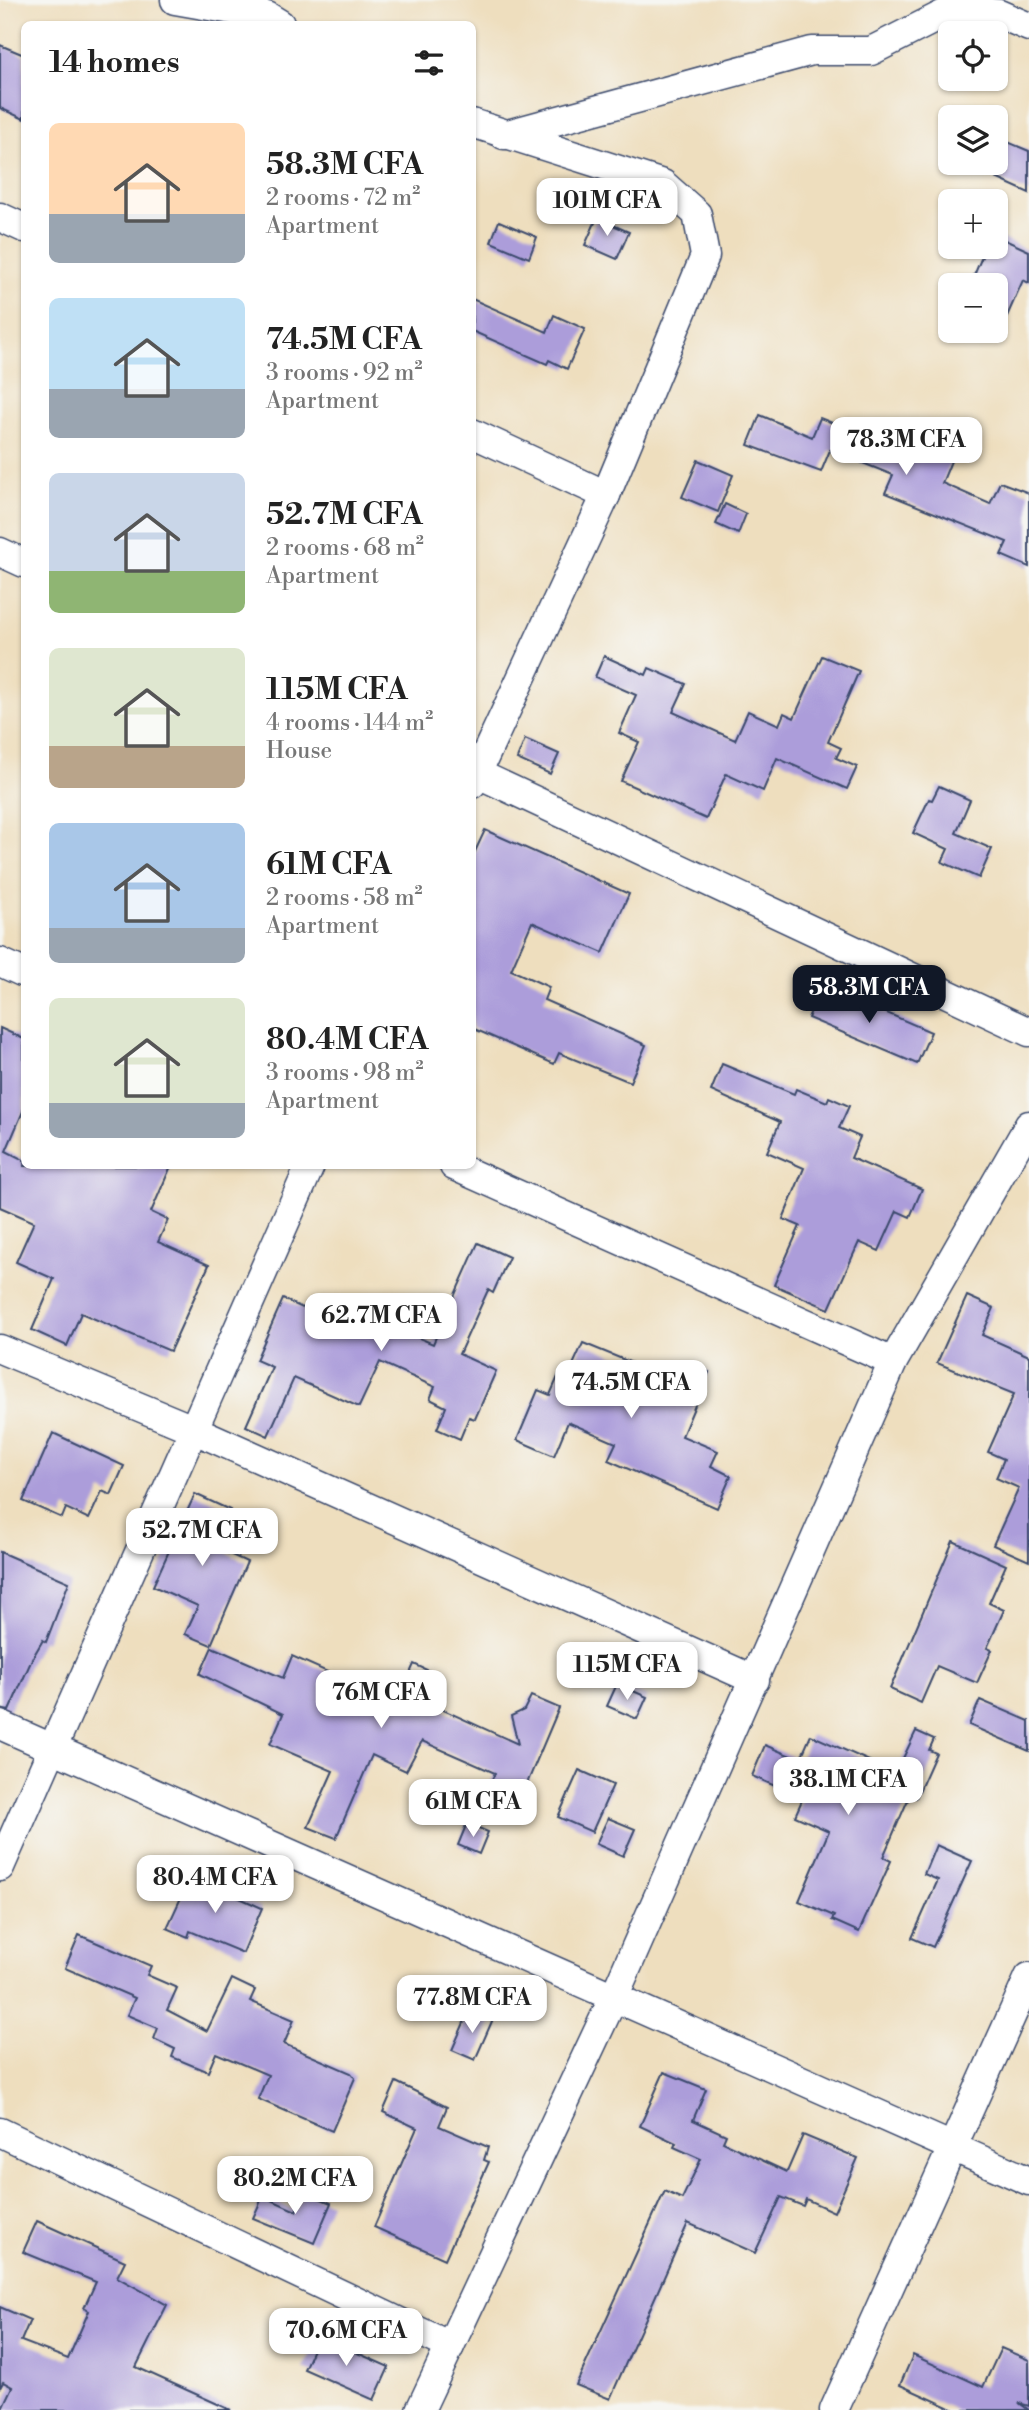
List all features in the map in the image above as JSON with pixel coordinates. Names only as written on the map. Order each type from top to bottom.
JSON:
[{"type":"street","points":[[175,0],[269,16]]},
{"type":"street","points":[[504,135],[812,51],[871,51],[954,9],[990,7],[1029,27]]},
{"type":"street","points":[[476,124],[663,184],[697,214],[705,256],[606,495],[476,772]]},
{"type":"street","points":[[0,217],[21,227]]},
{"type":"street","points":[[476,435],[606,495]]},
{"type":"street","points":[[0,552],[21,562]]},
{"type":"street","points":[[476,777],[1029,1032]]},
{"type":"street","points":[[0,962],[21,972]]},
{"type":"street","points":[[420,2410],[614,1997],[893,1363],[1029,1125]]},
{"type":"street","points":[[0,1867],[309,1169]]},
{"type":"street","points":[[461,1169],[893,1363]]},
{"type":"street","points":[[0,1349],[195,1430],[755,1680]]},
{"type":"street","points":[[0,1725],[1029,2181]]},
{"type":"street","points":[[834,2410],[1029,1977]]},
{"type":"street","points":[[0,2132],[450,2346]]},
{"type":"building","points":[[0,45],[21,54],[21,118],[0,108]]},
{"type":"building","points":[[1008,142],[1029,151],[1029,193],[996,178],[996,175],[1008,175]]},
{"type":"building","points":[[597,218],[629,232],[617,259],[585,245]]},
{"type":"building","points":[[499,221],[537,237],[529,258],[491,242]]},
{"type":"building","points":[[1008,241],[1029,251],[1029,283],[1023,280],[1008,314],[1008,273],[975,273],[981,259],[1008,259]]},
{"type":"building","points":[[476,301],[547,332],[554,315],[585,329],[567,369],[549,360],[547,364],[476,333]]},
{"type":"building","points":[[760,415],[812,437],[820,418],[863,435],[867,425],[951,461],[942,483],[990,504],[1000,482],[1029,493],[1029,567],[1001,555],[1007,542],[885,493],[893,475],[830,450],[821,472],[748,445]]},
{"type":"building","points":[[698,460],[733,475],[718,512],[682,497]]},
{"type":"building","points":[[725,504],[746,514],[738,534],[716,524]]},
{"type":"building","points":[[604,656],[646,675],[649,668],[686,684],[673,712],[735,740],[748,711],[779,725],[784,713],[794,718],[822,656],[859,671],[828,742],[841,748],[836,758],[857,767],[847,789],[777,758],[763,791],[726,774],[706,819],[621,781],[639,742],[619,733],[636,695],[595,677]]},
{"type":"building","points":[[525,739],[559,754],[550,774],[517,759]]},
{"type":"building","points":[[939,786],[970,800],[956,833],[992,849],[979,878],[942,862],[948,849],[913,833],[929,799],[932,800]]},
{"type":"building","points":[[485,830],[629,894],[603,953],[532,922],[511,970],[549,987],[544,1000],[646,1045],[630,1082],[559,1053],[554,1064],[476,1030],[476,849]]},
{"type":"building","points":[[822,985],[931,1032],[917,1064],[808,1018]]},
{"type":"building","points":[[0,1028],[21,1038],[21,1116],[6,1151],[21,1158],[21,1169],[170,1169],[151,1212],[168,1220],[158,1242],[209,1265],[170,1351],[81,1313],[67,1346],[32,1330],[54,1279],[16,1262],[34,1222],[0,1207]]},
{"type":"building","points":[[722,1064],[794,1094],[796,1089],[827,1102],[829,1097],[849,1106],[839,1128],[860,1137],[851,1158],[922,1189],[910,1217],[897,1211],[879,1251],[859,1242],[829,1309],[774,1285],[800,1226],[783,1219],[804,1168],[767,1152],[780,1122],[711,1091]]},
{"type":"building","points":[[478,1243],[509,1257],[493,1293],[488,1290],[459,1354],[496,1371],[475,1419],[469,1417],[460,1439],[437,1429],[446,1407],[430,1399],[435,1387],[380,1362],[359,1407],[294,1378],[268,1436],[246,1426],[272,1367],[256,1360],[283,1299],[351,1330],[359,1312],[433,1344]]},
{"type":"building","points":[[967,1296],[994,1308],[982,1335],[1029,1356],[1029,1561],[993,1545],[1019,1488],[996,1478],[1004,1459],[988,1452],[1014,1394],[937,1363]]},
{"type":"building","points":[[583,1343],[671,1379],[679,1360],[709,1372],[682,1436],[718,1451],[711,1466],[731,1476],[717,1508],[608,1460],[616,1443],[568,1422],[554,1456],[517,1440],[538,1390],[550,1395],[560,1372],[568,1376]]},
{"type":"building","points":[[53,1433],[124,1466],[111,1495],[102,1491],[89,1519],[66,1508],[62,1518],[23,1501]]},
{"type":"building","points":[[195,1494],[230,1510],[214,1547],[247,1562],[211,1645],[185,1634],[198,1606],[153,1586]]},
{"type":"building","points":[[953,1541],[1006,1565],[989,1603],[1004,1610],[987,1648],[992,1650],[977,1683],[937,1666],[921,1703],[890,1689]]},
{"type":"building","points":[[0,1552],[69,1582],[46,1642],[43,1640],[33,1657],[9,1711],[0,1709]]},
{"type":"building","points":[[212,1647],[283,1678],[292,1656],[363,1688],[367,1679],[401,1694],[414,1664],[440,1676],[428,1703],[518,1744],[511,1716],[524,1710],[531,1696],[559,1708],[512,1819],[480,1805],[495,1773],[422,1741],[406,1771],[372,1755],[336,1838],[308,1827],[333,1771],[270,1744],[283,1714],[200,1674]]},
{"type":"building","points":[[617,1684],[647,1697],[637,1719],[607,1706]]},
{"type":"building","points":[[980,1700],[1029,1721],[1029,1751],[969,1725]]},
{"type":"building","points":[[916,1731],[934,1739],[929,1750],[936,1753],[916,1798],[910,1795],[883,1857],[891,1861],[859,1932],[832,1920],[834,1916],[799,1901],[829,1831],[795,1816],[803,1798],[752,1776],[765,1745],[800,1760],[811,1735],[896,1773]]},
{"type":"building","points":[[579,1770],[613,1785],[592,1832],[558,1817]]},
{"type":"building","points":[[608,1818],[635,1829],[623,1856],[596,1844]]},
{"type":"building","points":[[467,1823],[488,1832],[479,1854],[458,1845]]},
{"type":"building","points":[[936,1845],[972,1861],[933,1947],[912,1938],[938,1880],[924,1874]]},
{"type":"building","points":[[191,1876],[262,1908],[243,1953],[190,1931],[188,1937],[167,1928]]},
{"type":"building","points":[[79,1935],[151,1966],[147,1975],[177,1988],[167,2010],[207,2031],[232,1979],[255,1990],[250,2001],[294,2020],[284,2044],[351,2073],[355,2078],[332,2131],[258,2099],[268,2075],[216,2053],[208,2072],[172,2057],[175,2049],[154,2039],[158,2028],[127,2015],[135,1998],[65,1968]]},
{"type":"building","points":[[470,2009],[493,2019],[475,2060],[452,2050]]},
{"type":"building","points":[[664,2072],[706,2089],[693,2120],[726,2135],[723,2142],[787,2172],[803,2135],[858,2158],[834,2212],[806,2199],[803,2206],[781,2197],[755,2253],[688,2223],[610,2399],[576,2385],[665,2191],[682,2199],[701,2159],[674,2147],[676,2143],[640,2126]]},
{"type":"building","points":[[396,2082],[447,2107],[439,2126],[488,2147],[484,2160],[489,2162],[445,2259],[374,2227],[417,2128],[383,2112]]},
{"type":"building","points":[[304,2192],[331,2203],[314,2243],[253,2218],[263,2196],[296,2211]]},
{"type":"building","points":[[37,2221],[125,2261],[117,2277],[167,2305],[136,2367],[231,2410],[1,2410],[12,2387],[3,2382],[0,2388],[0,2307],[30,2320],[21,2341],[68,2359],[89,2311],[84,2308],[96,2282],[23,2252]]},
{"type":"building","points":[[319,2336],[389,2367],[374,2400],[304,2369]]},
{"type":"building","points":[[1001,2348],[1029,2360],[1029,2406],[1019,2403],[1029,2410],[955,2410],[900,2385],[913,2355],[983,2387]]}]
